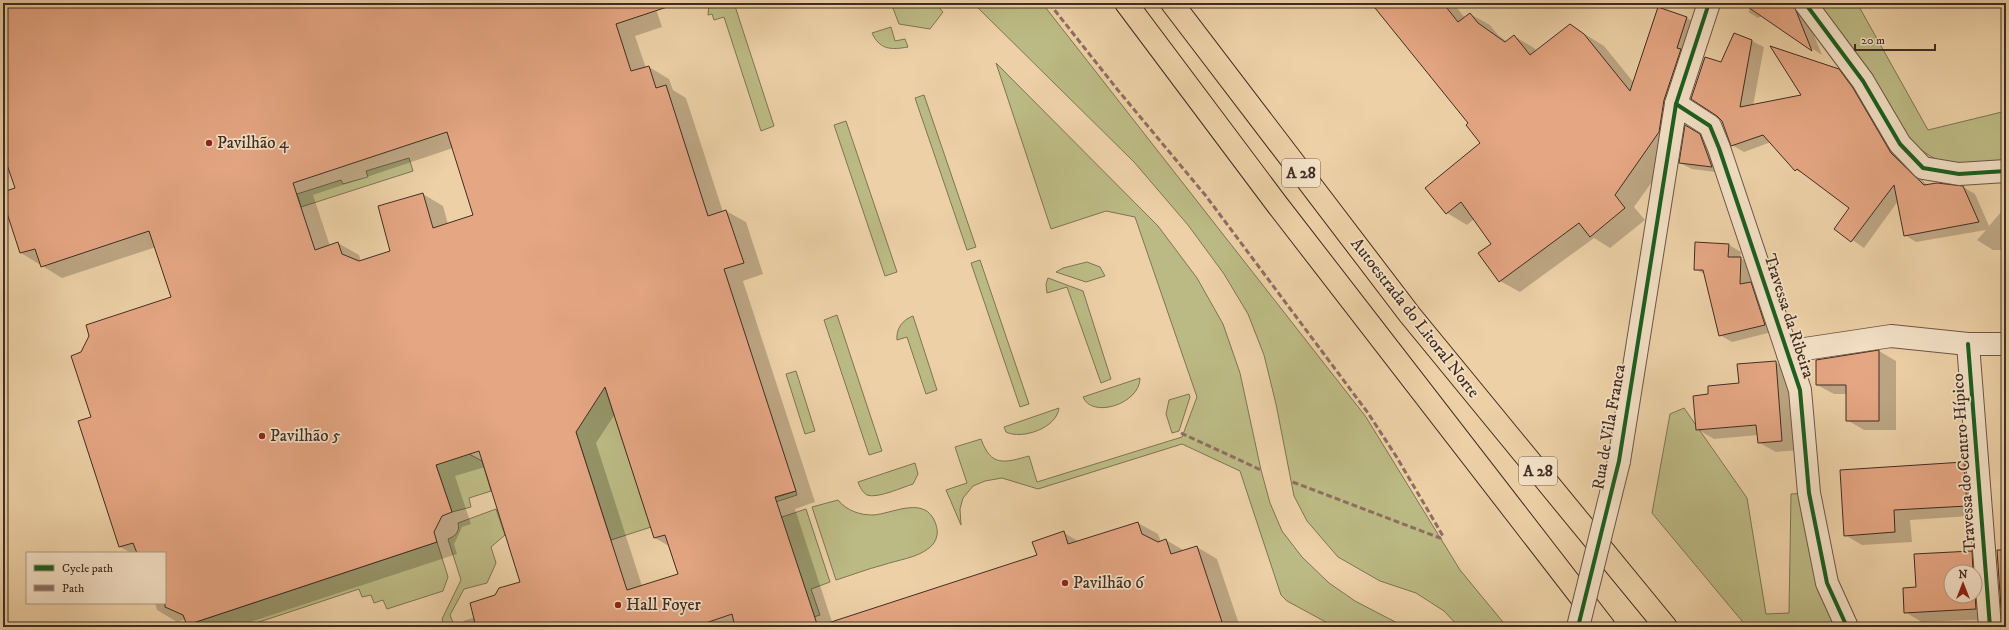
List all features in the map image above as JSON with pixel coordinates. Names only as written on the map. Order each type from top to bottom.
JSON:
[{"type":"highway","name":"A 28","points":[[1126,3],[1281,209],[1604,627]]},
{"type":"highway","name":"Autoestrada do Litoral Norte","points":[[1172,3],[1410,315],[1666,627]]},
{"type":"street","name":"Rua de Vila Franca","points":[[1578,627],[1619,461],[1676,104],[1709,3]]},
{"type":"street","points":[[1805,3],[1863,82],[1900,144],[1923,168],[1960,174],[2006,171]]},
{"type":"street","name":"Travessa da Ribeira","points":[[1676,104],[1710,126],[1719,148],[1800,390],[1809,492],[1827,583],[1847,627]]},
{"type":"street","points":[[1788,354],[1798,350],[1891,336],[1968,344],[2006,344]]},
{"type":"street","name":"Travessa do Centro Hípico","points":[[1968,344],[1990,627]]},
{"type":"shaded area","points":[[709,3],[734,3],[774,126],[761,131],[724,17],[714,20],[712,14],[708,15]]},
{"type":"shaded area","points":[[891,3],[935,3],[943,12],[930,29],[899,24]]},
{"type":"shaded area","points":[[973,3],[1042,3],[1366,417],[1460,570],[1507,627],[1459,627],[1444,611],[1416,593],[1380,581],[1338,557],[1307,521],[1294,496],[1276,404],[1264,355],[1248,314],[1224,274],[1188,225],[1134,162]]},
{"type":"shaded area","points":[[1818,3],[1857,3],[1928,130],[2006,111],[2006,160],[1969,164],[1950,164],[1937,160],[1903,135]]},
{"type":"shaded area","points":[[891,27],[895,41],[905,39],[908,47],[887,48],[882,46],[875,39],[872,33]]},
{"type":"shaded area","points":[[996,63],[1158,226],[1197,278],[1223,324],[1240,373],[1261,470],[1270,503],[1282,531],[1302,557],[1329,583],[1355,601],[1405,627],[1335,627],[1287,601],[1281,595],[1240,471],[1182,444],[1038,489],[1002,478],[985,481],[973,486],[963,498],[960,509],[961,525],[946,490],[967,483],[955,447],[981,439],[989,454],[994,459],[999,461],[1029,456],[1037,482],[1182,437],[1197,397],[1135,217],[1106,211],[1051,229]]},
{"type":"shaded area","points":[[924,95],[976,247],[967,250],[915,98]]},
{"type":"shaded area","points":[[846,121],[897,272],[885,276],[834,125]]},
{"type":"shaded area","points":[[409,158],[413,171],[301,207],[297,194],[341,180],[343,184],[368,177],[366,171]]},
{"type":"shaded area","points":[[980,260],[1029,404],[1020,407],[971,263]]},
{"type":"shaded area","points":[[1087,262],[1100,267],[1105,276],[1086,282],[1056,272],[1063,268]]},
{"type":"shaded area","points":[[1048,278],[1083,291],[1111,379],[1101,383],[1067,287],[1047,293],[1046,284]]},
{"type":"shaded area","points":[[837,315],[882,451],[869,455],[824,320]]},
{"type":"shaded area","points":[[913,316],[937,390],[926,394],[907,337],[897,340],[900,325]]},
{"type":"shaded area","points":[[796,371],[815,431],[805,434],[786,374]]},
{"type":"shaded area","points":[[600,372],[651,527],[611,540],[576,432]]},
{"type":"shaded area","points":[[1140,378],[1138,387],[1132,395],[1115,406],[1105,408],[1096,407],[1088,404],[1083,397]]},
{"type":"shaded area","points":[[1189,394],[1190,397],[1179,431],[1172,433],[1166,414],[1169,400]]},
{"type":"shaded area","points":[[1059,408],[1057,415],[1052,421],[1038,430],[1029,433],[1013,434],[1006,432],[1004,427]]},
{"type":"shaded area","points":[[1684,408],[1747,498],[1766,614],[1789,613],[1791,494],[1809,493],[1847,627],[1747,627],[1652,513],[1670,414]]},
{"type":"shaded area","points":[[428,442],[469,454],[482,461],[491,491],[469,498],[471,507],[452,512]]},
{"type":"shaded area","points":[[915,463],[918,474],[913,484],[890,492],[871,496],[867,495],[860,488],[858,482]]},
{"type":"shaded area","points":[[796,491],[797,495],[723,519],[740,509]]},
{"type":"shaded area","points":[[838,500],[850,510],[868,515],[880,514],[905,508],[921,509],[928,512],[934,520],[937,531],[936,539],[930,547],[919,554],[836,580],[812,507]]},
{"type":"shaded area","points":[[496,509],[505,535],[491,547],[496,563],[487,583],[464,589],[450,615],[454,625],[452,627],[444,627],[442,619],[461,580],[448,539],[457,533],[458,523]]},
{"type":"shaded area","points":[[806,509],[830,582],[811,589],[820,615],[782,627],[805,589],[787,535],[728,535]]},
{"type":"shaded area","points":[[437,542],[448,577],[443,591],[387,609],[383,600],[374,603],[371,595],[362,597],[359,589],[244,627],[181,627]]},
{"type":"building","points":[[3,3],[666,3],[667,7],[616,24],[631,71],[649,66],[656,88],[666,85],[708,216],[726,210],[744,263],[724,269],[796,491],[775,497],[818,627],[735,627],[732,614],[694,627],[476,627],[470,603],[495,595],[499,588],[520,582],[479,451],[436,465],[452,512],[442,516],[434,532],[437,542],[187,625],[183,615],[165,607],[166,552],[137,552],[133,543],[119,547],[78,421],[91,417],[71,356],[81,352],[89,336],[86,325],[171,297],[149,231],[41,267],[35,249],[20,253],[3,201],[3,192],[15,188],[3,153]],"holes":[[[447,132],[473,215],[433,228],[423,193],[378,206],[390,251],[359,261],[342,254],[338,242],[315,250],[293,183]],[[605,387],[654,538],[665,535],[678,574],[627,590],[576,432]]]},
{"type":"building","points":[[1371,3],[1443,3],[1458,22],[1470,13],[1478,23],[1505,42],[1514,35],[1530,55],[1570,24],[1584,34],[1630,91],[1658,7],[1687,17],[1677,48],[1681,49],[1664,100],[1659,132],[1615,195],[1625,208],[1590,237],[1579,223],[1499,282],[1478,253],[1491,244],[1461,202],[1446,214],[1425,188],[1480,143],[1466,125],[1468,123]]},
{"type":"building","points":[[1742,3],[1793,3],[1812,51]]},
{"type":"building","points":[[1734,33],[1752,40],[1740,107],[1801,95],[1770,46],[1839,69],[1853,88],[1891,153],[1924,185],[1937,183],[1963,186],[1979,222],[1904,236],[1894,185],[1851,242],[1834,229],[1849,208],[1797,169],[1795,171],[1763,135],[1731,146],[1722,121],[1691,99],[1705,57],[1721,62]]},
{"type":"building","points":[[1685,125],[1700,134],[1712,167],[1679,163]]},
{"type":"building","points":[[1695,242],[1729,244],[1728,257],[1741,257],[1740,284],[1751,282],[1765,325],[1719,336],[1703,270],[1694,270]]},
{"type":"building","points":[[1879,350],[1879,421],[1846,421],[1846,385],[1816,385],[1816,360]]},
{"type":"building","points":[[1776,361],[1782,441],[1758,443],[1756,425],[1696,430],[1693,396],[1708,394],[1708,386],[1739,383],[1737,364]]},
{"type":"building","points":[[1964,462],[1967,506],[1894,510],[1895,532],[1844,536],[1840,470]]},
{"type":"building","name":"Pavilhão 6","points":[[1138,522],[1142,534],[1158,542],[1166,539],[1171,554],[1197,546],[1222,622],[1207,627],[829,627],[828,623],[1037,555],[1032,542],[1064,531],[1068,544]]},
{"type":"building","points":[[1997,550],[2006,550],[2006,608],[2001,608]]},
{"type":"building","points":[[1972,551],[1973,564],[1943,564],[1943,604],[1976,604],[1976,609],[1904,613],[1903,588],[1916,587],[1914,554]]},
{"type":"marked path","points":[[1049,3],[1117,89],[1206,196],[1368,413],[1396,456],[1443,536],[1440,538],[1290,481]]},
{"type":"marked path","points":[[1181,433],[1261,470]]},
{"type":"cycle path","points":[[1578,627],[1619,461],[1676,104],[1709,3]]},
{"type":"cycle path","points":[[1805,3],[1863,81],[1900,144],[1923,168],[1959,174],[2006,171]]},
{"type":"cycle path","points":[[1676,104],[1710,126],[1719,148],[1800,390],[1809,493],[1827,583],[1847,627]]},
{"type":"cycle path","points":[[1968,344],[1990,627]]},
{"type":"place","name":"Pavilhão 4","points":[[209,143]]},
{"type":"place","name":"Pavilhão 5","points":[[262,436]]},
{"type":"place","name":"Pavilhão 6","points":[[1065,583]]},
{"type":"place","name":"Hall Foyer","points":[[618,605]]}]
